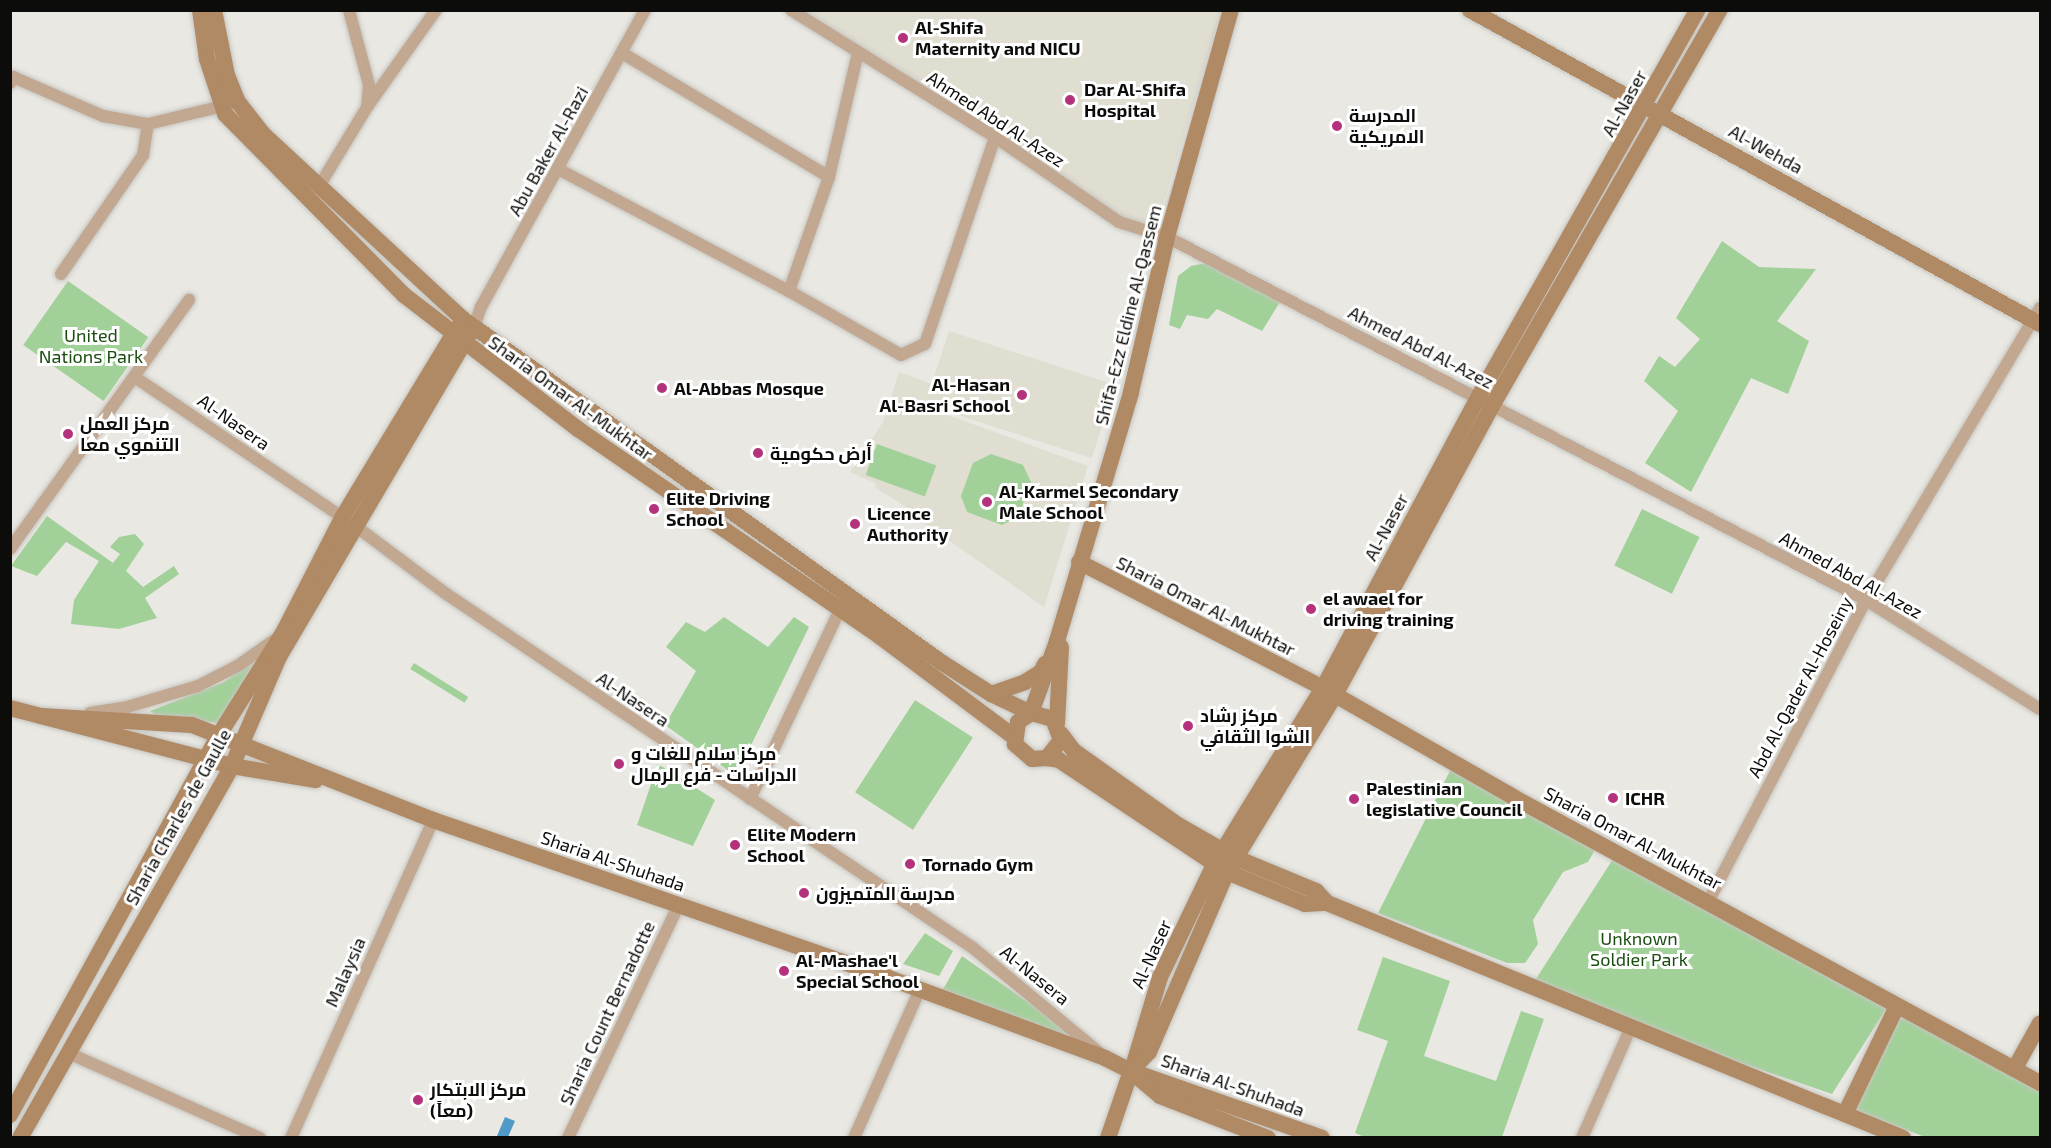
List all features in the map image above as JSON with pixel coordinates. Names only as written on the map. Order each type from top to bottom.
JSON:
[{"type":"main road","name":"Sharia Omar Al-Mukhtar","points":[[200,10],[207,59],[221,108],[294,188],[404,295],[458,340],[578,429],[844,602],[991,694],[1031,713]]},
{"type":"main road","name":"Sharia Omar Al-Mukhtar","points":[[214,10],[223,60],[238,102],[262,133],[318,188],[469,323],[844,602],[1014,737]]},
{"type":"main road","name":"Shifa-Ezz Eldine Al-Qassem","points":[[1059,635],[1078,562],[1131,392],[1167,237],[1221,34],[1231,10]]},
{"type":"main road","name":"Al-Wehda","points":[[1470,10],[2038,318]]},
{"type":"main road","name":"Al-Naser","points":[[1131,1071],[1149,1052],[1224,862],[1329,691],[1697,10]]},
{"type":"main road","name":"Al-Naser","points":[[1486,400],[1661,113],[1720,10]]},
{"type":"main road","name":"Sharia Charles de Gaulle","points":[[10,1115],[219,735],[283,633],[342,518],[469,323]]},
{"type":"main road","name":"Sharia Charles de Gaulle","points":[[20,1137],[232,766],[279,657],[358,528],[458,340]]},
{"type":"main road","name":"Sharia Omar Al-Mukhtar","points":[[1078,562],[1329,691],[1513,797],[1708,900],[2040,1083]]},
{"type":"main road","points":[[991,694],[1008,690],[1041,672],[1059,635]]},
{"type":"main road","points":[[1059,635],[1031,713],[1018,722],[1014,737],[1025,756],[1059,760],[1224,862],[1305,904],[1327,903],[1488,971],[1525,983],[1630,1029],[1904,1137]]},
{"type":"main road","points":[[1047,758],[1058,747],[1059,635]]},
{"type":"main road","name":"Sharia Al-Shuhada","points":[[12,713],[192,725],[433,820],[886,977],[1105,1058],[1131,1071],[1322,1137]]},
{"type":"main road","points":[[1031,713],[1047,714],[1074,751],[1178,825],[1224,862]]},
{"type":"main road","name":"Sharia Al-Shuhada","points":[[41,716],[71,727],[208,757],[232,766],[310,780],[329,779]]},
{"type":"main road","points":[[1845,1114],[1898,1006]]},
{"type":"main road","points":[[2015,1068],[2040,1023]]},
{"type":"main road","name":"Sharia Al-Shuhada","points":[[1131,1071],[1160,1096],[1268,1137]]},
{"type":"main road","points":[[1108,1137],[1131,1071]]},
{"type":"street","points":[[349,10],[369,85],[367,107]]},
{"type":"street","points":[[318,188],[367,107],[436,10]]},
{"type":"street","name":"Abu Baker Al-Razi","points":[[469,323],[481,307],[560,170],[645,10]]},
{"type":"street","name":"Ahmed Abd Al-Azez","points":[[791,10],[995,137],[1119,222],[1167,237],[1486,400],[1866,600],[2040,709]]},
{"type":"street","points":[[789,291],[829,177],[858,52]]},
{"type":"street","points":[[622,53],[829,177]]},
{"type":"street","points":[[10,83],[14,77],[103,116],[148,124],[238,102]]},
{"type":"street","points":[[61,274],[143,155],[148,124]]},
{"type":"street","points":[[560,170],[789,291],[901,355],[919,349],[925,344],[980,189],[995,137]]},
{"type":"street","points":[[10,549],[114,401],[136,378],[189,300]]},
{"type":"street","name":"Abd Al-Qader Al-Hoseiny","points":[[1708,900],[1866,600],[2038,318]]},
{"type":"street","name":"Al-Nasera","points":[[136,378],[358,528],[445,594],[973,948],[1105,1058]]},
{"type":"street","points":[[750,799],[844,602]]},
{"type":"street","name":"Sharia Charles de Gaulle","points":[[41,716],[119,709],[198,686],[239,665],[283,633]]},
{"type":"street","name":"Malaysia","points":[[291,1137],[433,820]]},
{"type":"street","name":"Sharia Count Bernadotte","points":[[568,1137],[679,904]]},
{"type":"street","points":[[854,1137],[919,991]]},
{"type":"street","points":[[1582,1137],[1630,1029]]},
{"type":"street","points":[[68,1053],[260,1137]]},
{"type":"shaded area","name":"Dar Al-Shifa Hospital","points":[[801,11],[1221,11],[1160,215],[1150,222],[1135,222],[1115,214]]},
{"type":"shaded area","name":"Al-Hasan Al-Basri School","points":[[949,331],[1115,385],[1092,458],[925,404]]},
{"type":"shaded area","name":"Al-Karmel Secondary Male School","points":[[899,372],[932,384],[926,407],[1088,466],[1044,607],[921,521],[922,517],[874,487],[877,484],[850,472],[883,422]]},
{"type":"green space","points":[[1722,241],[1759,267],[1816,269],[1777,321],[1809,341],[1788,394],[1751,378],[1691,492],[1645,463],[1678,411],[1644,381],[1659,356],[1675,367],[1700,339],[1676,318]]},
{"type":"green space","points":[[1206,263],[1280,302],[1262,331],[1217,309],[1208,319],[1187,315],[1180,329],[1169,325],[1178,276],[1191,266]]},
{"type":"green space","name":"United Nations Park","points":[[68,281],[148,337],[104,401],[23,345]]},
{"type":"green space","points":[[877,444],[936,466],[925,497],[866,475]]},
{"type":"green space","points":[[991,454],[1023,465],[1031,482],[1018,517],[1002,525],[967,512],[961,496],[973,463]]},
{"type":"green space","points":[[1642,509],[1700,537],[1672,594],[1614,566]]},
{"type":"green space","points":[[47,516],[113,563],[120,554],[110,547],[119,537],[135,534],[144,544],[126,571],[143,587],[174,566],[179,574],[145,598],[157,618],[119,629],[71,624],[74,600],[99,561],[66,542],[37,576],[11,566]]},
{"type":"green space","points":[[724,617],[768,647],[794,617],[809,627],[736,776],[665,725],[696,671],[666,647],[686,622],[705,632]]},
{"type":"green space","points":[[256,658],[257,667],[222,723],[161,718],[150,711],[224,682]]},
{"type":"green space","points":[[414,663],[468,697],[465,703],[410,669]]},
{"type":"green space","points":[[915,700],[973,738],[913,830],[855,792]]},
{"type":"green space","points":[[658,764],[715,800],[693,846],[637,825]]},
{"type":"green space","points":[[1452,767],[1596,848],[1588,862],[1563,872],[1533,920],[1538,944],[1525,963],[1507,963],[1378,913]]},
{"type":"green space","name":"Unknown Soldier Park","points":[[1613,859],[1623,861],[1886,1009],[1832,1094],[1680,1042],[1534,982]]},
{"type":"green space","points":[[925,933],[953,951],[939,976],[903,964]]},
{"type":"green space","points":[[962,956],[1072,1033],[1073,1038],[941,993]]},
{"type":"green space","points":[[1383,957],[1450,981],[1424,1056],[1496,1081],[1521,1011],[1544,1019],[1502,1137],[1367,1138],[1355,1133],[1388,1041],[1357,1030]]},
{"type":"green space","points":[[1901,1014],[2040,1090],[2040,1137],[1925,1137],[1854,1110]]},
{"type":"water","points":[[505,1117],[515,1121],[508,1137],[497,1136]]},
{"type":"place","name":"Al-Shifa Maternity and NICU","points":[[903,38]]},
{"type":"place","name":"Dar Al-Shifa Hospital","points":[[1070,100]]},
{"type":"place","name":"المدرسة الامريكية","points":[[1337,126]]},
{"type":"place","name":"Al-Abbas Mosque","points":[[662,388]]},
{"type":"place","name":"Al-Hasan Al-Basri School","points":[[1022,395]]},
{"type":"place","name":"مركز العمل التنموي معا","points":[[68,434]]},
{"type":"place","name":"أرض حكومية","points":[[758,453]]},
{"type":"place","name":"Al-Karmel Secondary Male School","points":[[987,502]]},
{"type":"place","name":"Elite Driving School","points":[[654,509]]},
{"type":"place","name":"Licence Authority","points":[[855,524]]},
{"type":"place","name":"el awael for driving training","points":[[1311,609]]},
{"type":"place","name":"مركز رشاد الشوا الثقافي","points":[[1188,726]]},
{"type":"place","name":"مركز سلام للغات و الدراسات - فرع الرمال","points":[[619,764]]},
{"type":"place","name":"ICHR","points":[[1613,798]]},
{"type":"place","name":"Palestinian legislative Council","points":[[1354,799]]},
{"type":"place","name":"Elite Modern School","points":[[735,845]]},
{"type":"place","name":"Tornado Gym","points":[[910,864]]},
{"type":"place","name":"مدرسة المتميزون","points":[[804,893]]},
{"type":"place","name":"Al-Mashae'l Special School","points":[[784,971]]},
{"type":"place","name":"مركز الابتكار (معاً)","points":[[418,1100]]}]
